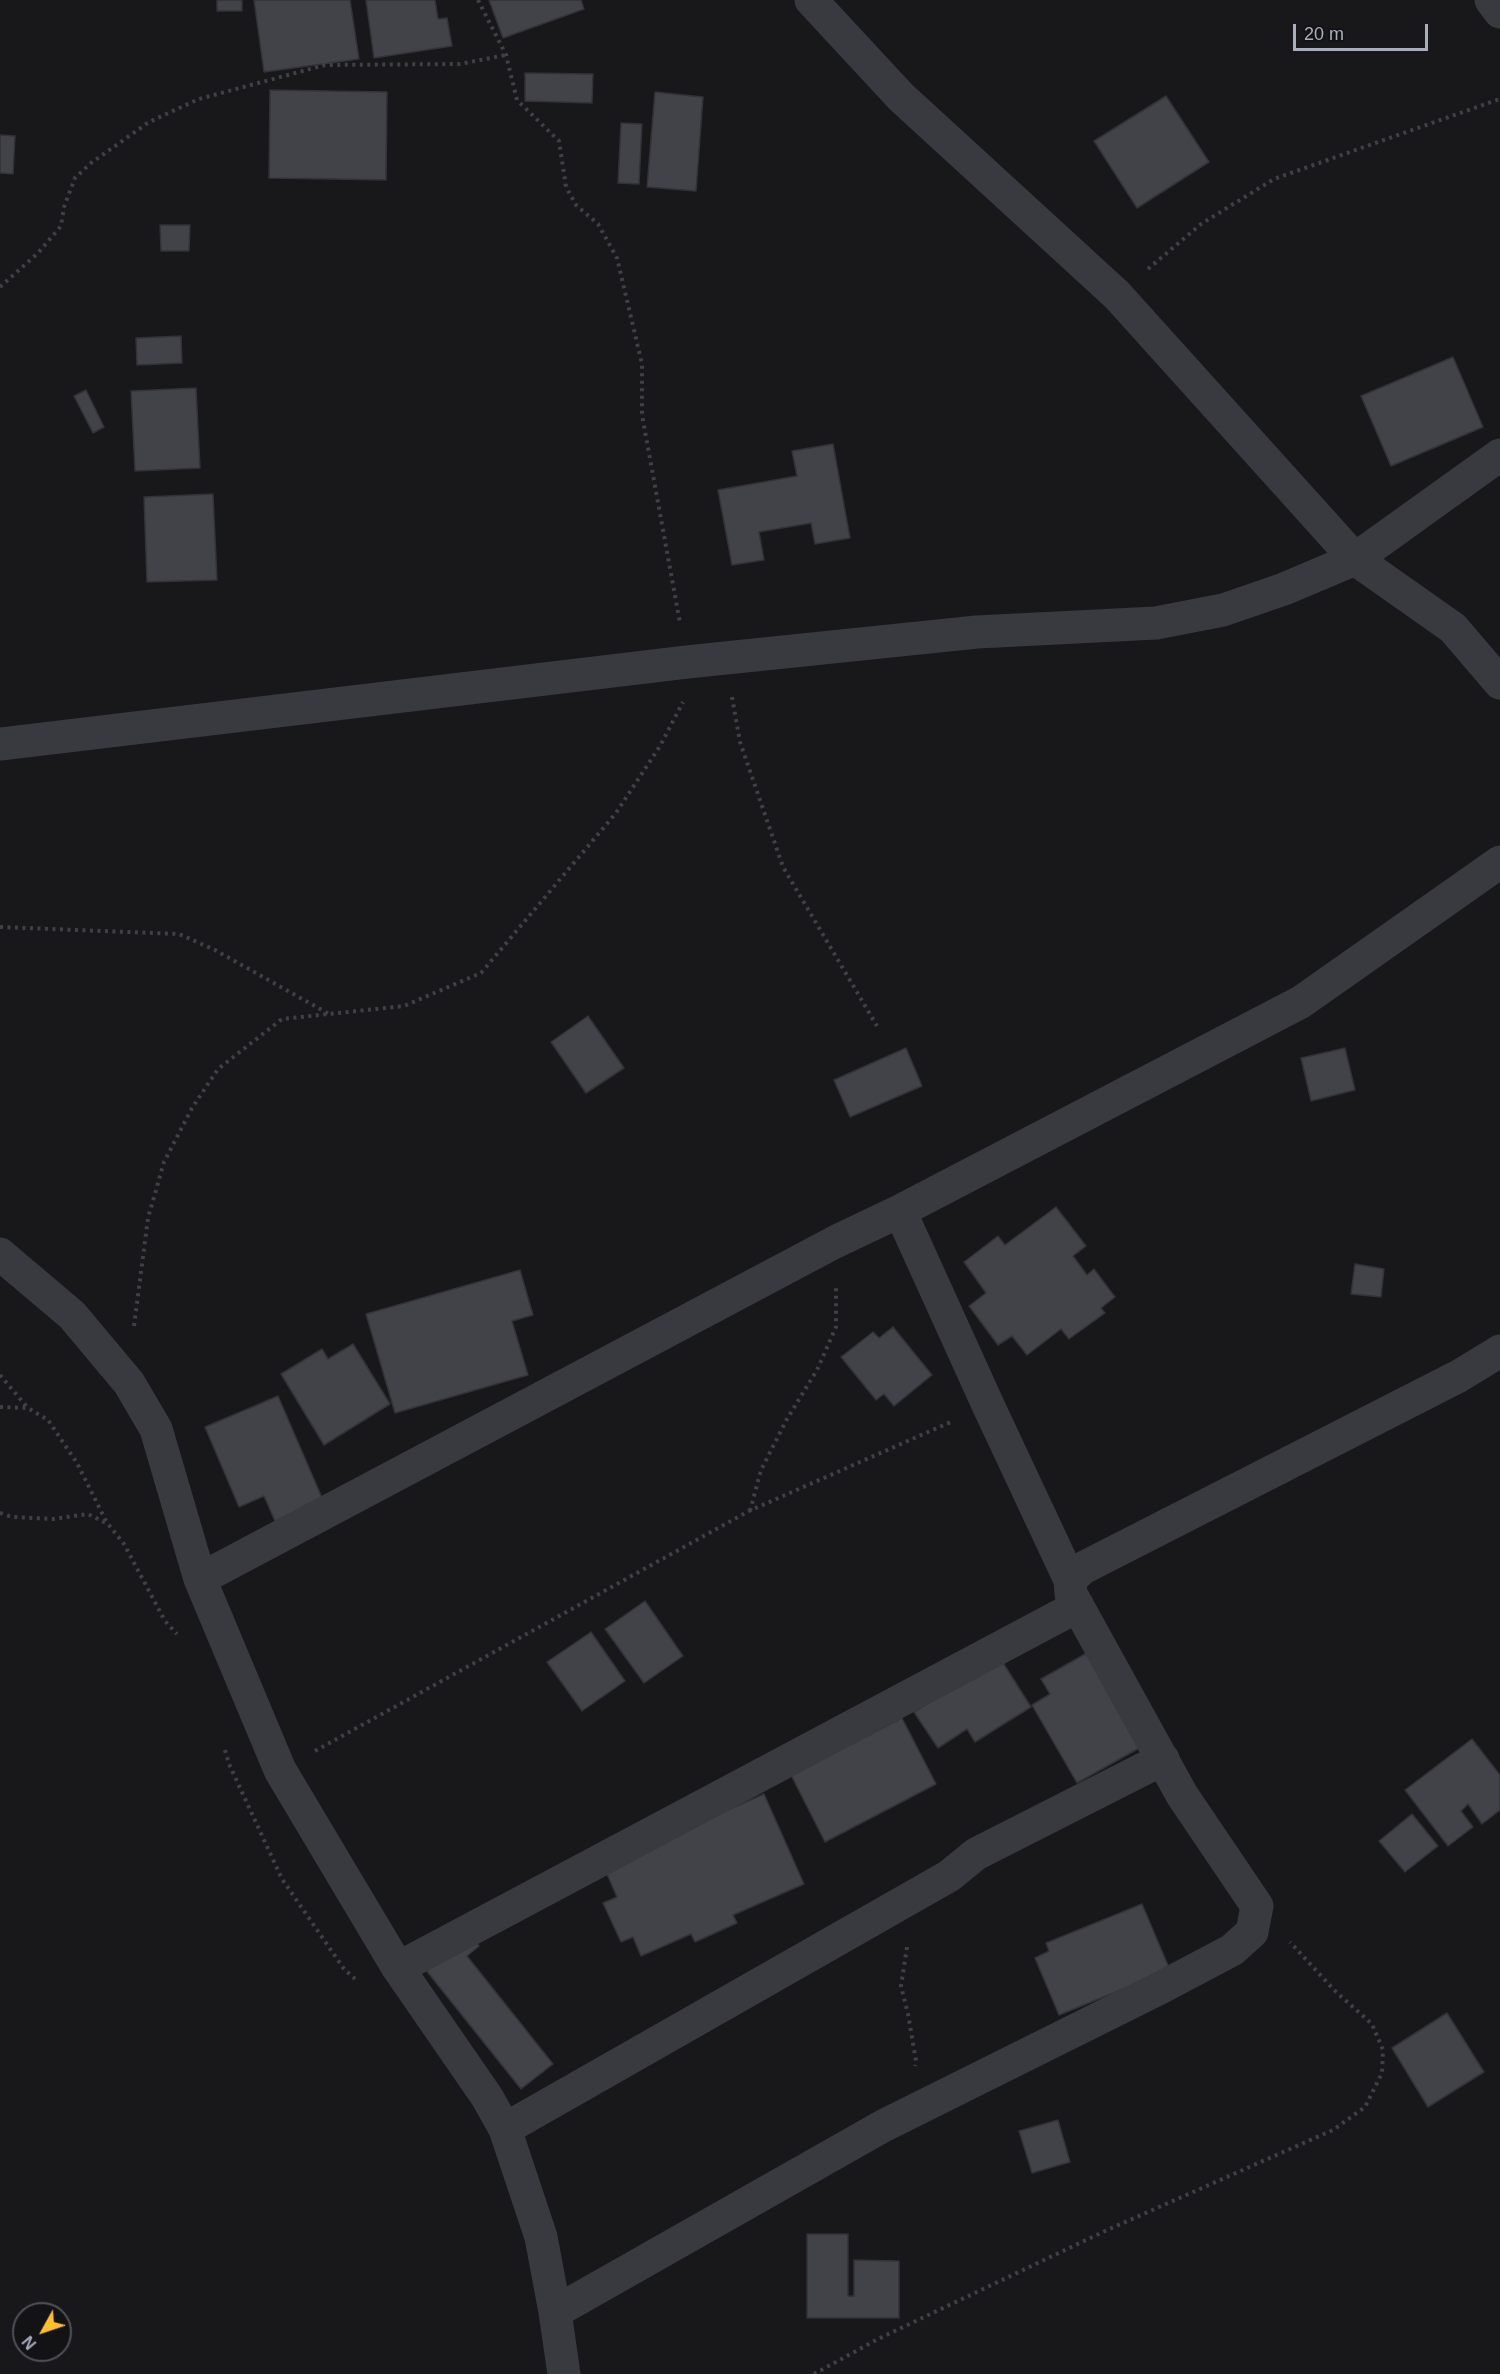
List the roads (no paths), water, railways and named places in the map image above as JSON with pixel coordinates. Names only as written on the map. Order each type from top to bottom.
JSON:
[{"type":"street","points":[[811,0],[901,97],[1117,295],[1355,559],[1453,628],[1500,683]]},
{"type":"street","points":[[1491,0],[1500,12]]},
{"type":"street","points":[[0,744],[705,660],[977,632],[1156,623],[1223,610],[1284,589],[1355,559],[1500,455]]},
{"type":"street","points":[[200,1579],[835,1242],[900,1211],[1301,1002],[1500,862]]},
{"type":"street","points":[[555,2313],[902,2116],[1162,1987],[1232,1950],[1252,1932],[1257,1906],[1182,1795],[1074,1593],[900,1211]]},
{"type":"street","points":[[0,1254],[72,1314],[129,1383],[156,1429],[200,1579],[280,1770],[398,1968],[487,2097],[505,2129],[541,2237],[564,2374]]},
{"type":"street","points":[[398,1968],[1074,1593],[1083,1568],[1459,1376],[1500,1351]]},
{"type":"street","points":[[505,2129],[939,1882],[976,1854],[1163,1759]]}]
